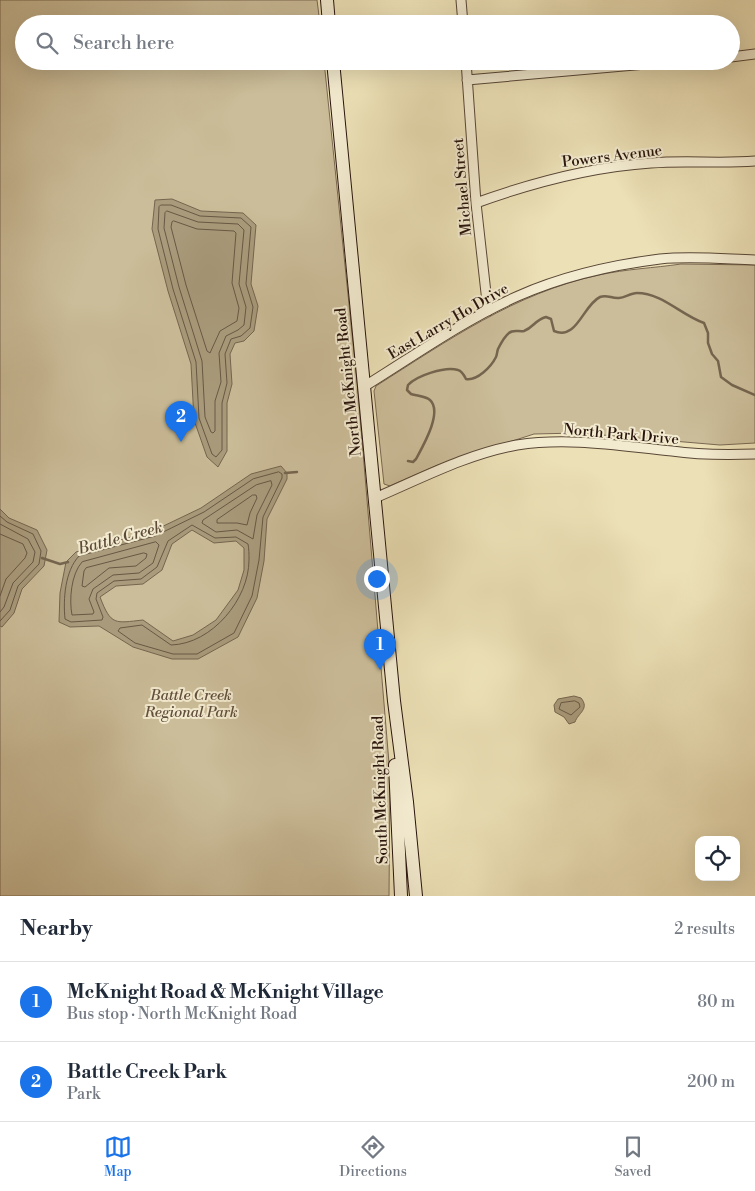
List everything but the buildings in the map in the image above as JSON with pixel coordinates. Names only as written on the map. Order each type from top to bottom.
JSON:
[{"type":"main road","points":[[327,0],[328,15]]},
{"type":"main road","name":"North McKnight Road","points":[[334,70],[394,700]]},
{"type":"main road","name":"South McKnight Road","points":[[394,700],[400,896]]},
{"type":"main road","name":"South McKnight Road","points":[[394,700],[407,802],[416,896]]},
{"type":"street","points":[[460,0],[462,15]]},
{"type":"street","points":[[740,56],[755,54]]},
{"type":"street","name":"Michael Street","points":[[467,70],[476,202],[488,311]]},
{"type":"street","points":[[468,80],[580,70]]},
{"type":"street","name":"Powers Avenue","points":[[476,202],[536,182],[595,169],[654,162],[736,163],[755,161]]},
{"type":"street","name":"East Larry Ho Drive","points":[[365,386],[488,311],[548,284],[575,275],[662,259],[755,260]]},
{"type":"street","name":"North Park Drive","points":[[375,498],[446,466],[518,445],[588,442],[695,454],[755,454]]},
{"type":"green space","name":"Battle Creek Regional Park","points":[[0,0],[317,0],[319,15],[15,15],[15,70],[325,70],[358,392],[390,775],[389,896],[0,896]]},
{"type":"green space","points":[[681,264],[755,265],[755,443],[720,445],[578,433],[534,434],[438,465],[390,486],[384,484],[374,391],[376,386],[483,320],[539,294],[568,283],[599,275]]},
{"type":"water","points":[[172,199],[201,211],[243,213],[256,225],[251,284],[258,306],[254,331],[244,341],[235,343],[230,354],[232,384],[227,403],[227,451],[218,467],[207,457],[194,420],[191,364],[168,291],[152,229],[155,200]]},
{"type":"water","points":[[281,466],[287,473],[287,479],[267,519],[264,561],[257,598],[238,637],[198,659],[172,659],[133,647],[99,626],[70,627],[59,622],[60,593],[66,562],[76,552],[153,531],[201,508],[251,474]],"holes":[[[192,530],[214,543],[236,541],[244,548],[244,570],[238,590],[216,620],[193,635],[173,641],[143,620],[120,622],[111,618],[107,613],[100,597],[116,586],[143,584],[162,570],[172,544]]]},
{"type":"water","points":[[0,509],[9,518],[37,530],[47,550],[44,566],[22,589],[14,613],[2,627],[0,626]]},
{"type":"water","points":[[574,696],[581,698],[584,708],[575,722],[569,724],[564,717],[555,712],[554,705],[558,699]]},
{"type":"waterway","name":"Battle Creek","points":[[408,461],[413,462],[416,459],[427,438],[434,412],[430,400],[411,394],[407,390],[408,385],[417,378],[446,369],[459,371],[463,373],[466,379],[475,378],[491,365],[501,343],[511,332],[524,331],[546,317],[551,319],[554,331],[562,333],[568,331],[574,327],[594,301],[603,296],[619,298],[634,293],[646,294],[663,300],[704,323],[708,333],[708,343],[712,354],[718,361],[721,377],[732,385],[755,395]]},
{"type":"waterway","name":"Battle Creek","points":[[285,473],[297,472]]},
{"type":"waterway","name":"Battle Creek","points":[[42,558],[60,564],[68,562]]},
{"type":"place","name":"Battle Creek Park","points":[[181,442]]},
{"type":"place","name":"McKnight Road & McKnight Village","points":[[380,670]]}]
